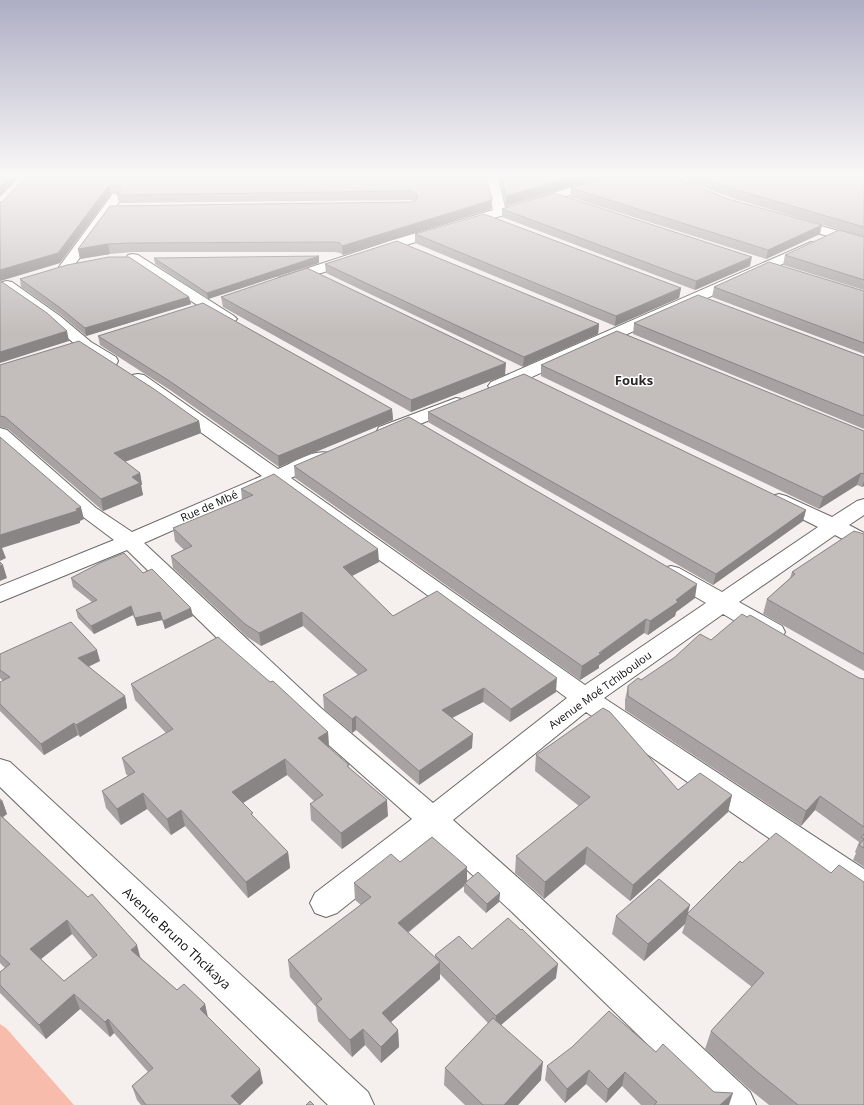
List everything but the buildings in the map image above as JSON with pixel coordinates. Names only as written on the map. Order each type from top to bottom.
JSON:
[{"type":"street","points":[[66,267],[94,229]]},
{"type":"street","points":[[272,284],[312,264],[354,257],[406,236],[437,229]]},
{"type":"street","points":[[816,229],[864,242]]},
{"type":"street","points":[[371,437],[523,376],[615,334],[689,295],[776,268],[836,234]]},
{"type":"street","points":[[406,236],[420,252]]},
{"type":"street","points":[[133,258],[206,306],[248,330]]},
{"type":"street","points":[[118,259],[155,258]]},
{"type":"street","points":[[746,258],[776,268]]},
{"type":"street","points":[[51,272],[86,263]]},
{"type":"street","points":[[312,264],[331,282]]},
{"type":"street","points":[[10,284],[55,319],[85,345],[163,395],[585,698],[864,886]]},
{"type":"street","points":[[689,295],[718,306]]},
{"type":"street","points":[[594,325],[637,343]]},
{"type":"street","points":[[501,365],[544,386]]},
{"type":"street","points":[[390,410],[430,433]]},
{"type":"street","points":[[0,434],[89,512],[130,541],[312,715],[433,820],[523,902],[737,1105]]},
{"type":"street","name":"Rue de Mbé","points":[[0,595],[130,541],[337,451]]},
{"type":"street","points":[[762,492],[864,542]]},
{"type":"street","name":"Avenue Moé Tchiboulou","points":[[326,903],[433,820],[585,698],[864,505]]},
{"type":"street","points":[[655,563],[790,642]]},
{"type":"street","name":"Avenue Bruno Thcikaya","points":[[0,770],[355,1105]]},
{"type":"shaded area","points":[[0,1024],[6,1028],[74,1105],[0,1105]]},
{"type":"district","name":"Fouks","points":[[634,380]]}]
